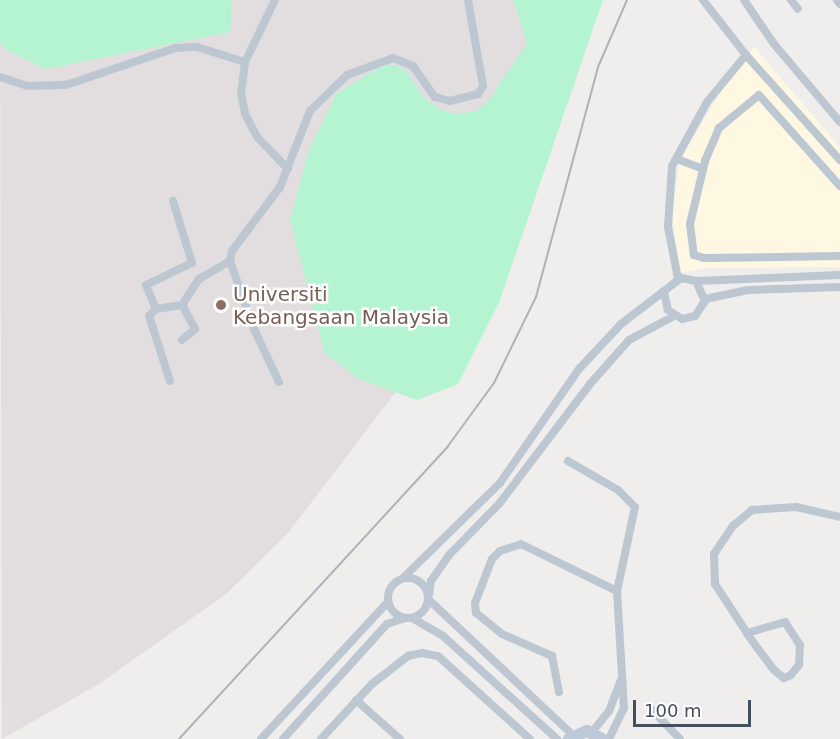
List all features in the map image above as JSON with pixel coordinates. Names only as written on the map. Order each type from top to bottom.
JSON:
[{"type":"street","points":[[274,0],[240,77],[245,114],[258,138],[288,169]]},
{"type":"street","points":[[279,382],[264,358],[230,261],[238,238],[275,194],[288,169],[310,111],[334,85],[363,66],[393,58],[404,60],[435,97],[450,101],[478,94],[483,86],[468,0]]},
{"type":"street","points":[[703,0],[746,55],[840,160]]},
{"type":"street","points":[[744,0],[774,44],[840,122]]},
{"type":"street","points":[[791,0],[798,9]]},
{"type":"street","points":[[837,0],[840,4]]},
{"type":"street","points":[[0,77],[28,86],[66,86],[175,48],[197,47],[245,62]]},
{"type":"street","points":[[678,279],[668,227],[668,198],[677,159],[707,102],[746,55]]},
{"type":"street","points":[[840,186],[759,95],[719,128],[703,169],[691,212],[694,255],[704,258],[840,256]]},
{"type":"street","points":[[677,159],[703,169]]},
{"type":"street","points":[[156,309],[146,285],[192,263],[173,201]]},
{"type":"street","points":[[806,257],[807,274]]},
{"type":"street","points":[[170,381],[148,320],[156,309],[182,305],[199,279],[230,261]]},
{"type":"street","points":[[678,279],[696,281],[807,274],[840,275]]},
{"type":"street","points":[[261,739],[388,602],[389,589],[500,483],[579,369],[600,345],[621,324],[664,293],[678,279]]},
{"type":"street","points":[[696,281],[705,299]]},
{"type":"street","points":[[283,739],[387,624],[423,612],[429,597],[431,581],[449,555],[499,504],[590,384],[629,340],[674,316],[695,316],[705,299],[748,290],[840,287]]},
{"type":"street","points":[[664,293],[668,310],[674,316]]},
{"type":"street","points":[[182,305],[195,329],[182,340]]},
{"type":"street","points":[[568,461],[618,490],[635,507],[617,591],[624,708],[609,739]]},
{"type":"street","points":[[747,633],[785,621],[800,645],[799,665],[791,675],[784,678],[774,670],[747,633],[715,584],[714,554],[733,526],[752,510],[796,507],[840,517]]},
{"type":"street","points":[[559,692],[552,656],[502,634],[476,613],[475,603],[492,559],[513,545],[533,548],[617,591]]},
{"type":"street","points":[[404,577],[420,581],[429,597],[571,737],[597,736],[622,677]]},
{"type":"street","points":[[388,602],[398,615],[409,618],[443,636],[557,739]]},
{"type":"street","points":[[321,739],[356,700],[408,656],[422,652],[438,656],[530,739]]},
{"type":"street","points":[[356,700],[399,739]]},
{"type":"street","points":[[652,710],[680,739]]},
{"type":"shaded area","name":"Universiti Kebangsaan Malaysia","points":[[0,0],[556,0],[411,372],[288,533],[226,594],[99,684],[2,739]]},
{"type":"shaded area","points":[[754,47],[840,147],[840,267],[703,268],[681,273],[672,217],[680,160],[734,70]]},
{"type":"green space","points":[[0,0],[232,0],[230,32],[46,69],[5,49],[0,42]]},
{"type":"green space","points":[[513,0],[603,0],[499,303],[458,384],[417,400],[359,379],[325,353],[290,220],[309,150],[337,93],[380,67],[395,65],[406,71],[423,97],[439,109],[456,114],[477,111],[489,100],[527,43]]},
{"type":"railway","points":[[179,739],[448,446],[494,383],[536,297],[598,67],[627,0]]},
{"type":"place","name":"Universiti Kebangsaan Malaysia","points":[[221,305]]}]
